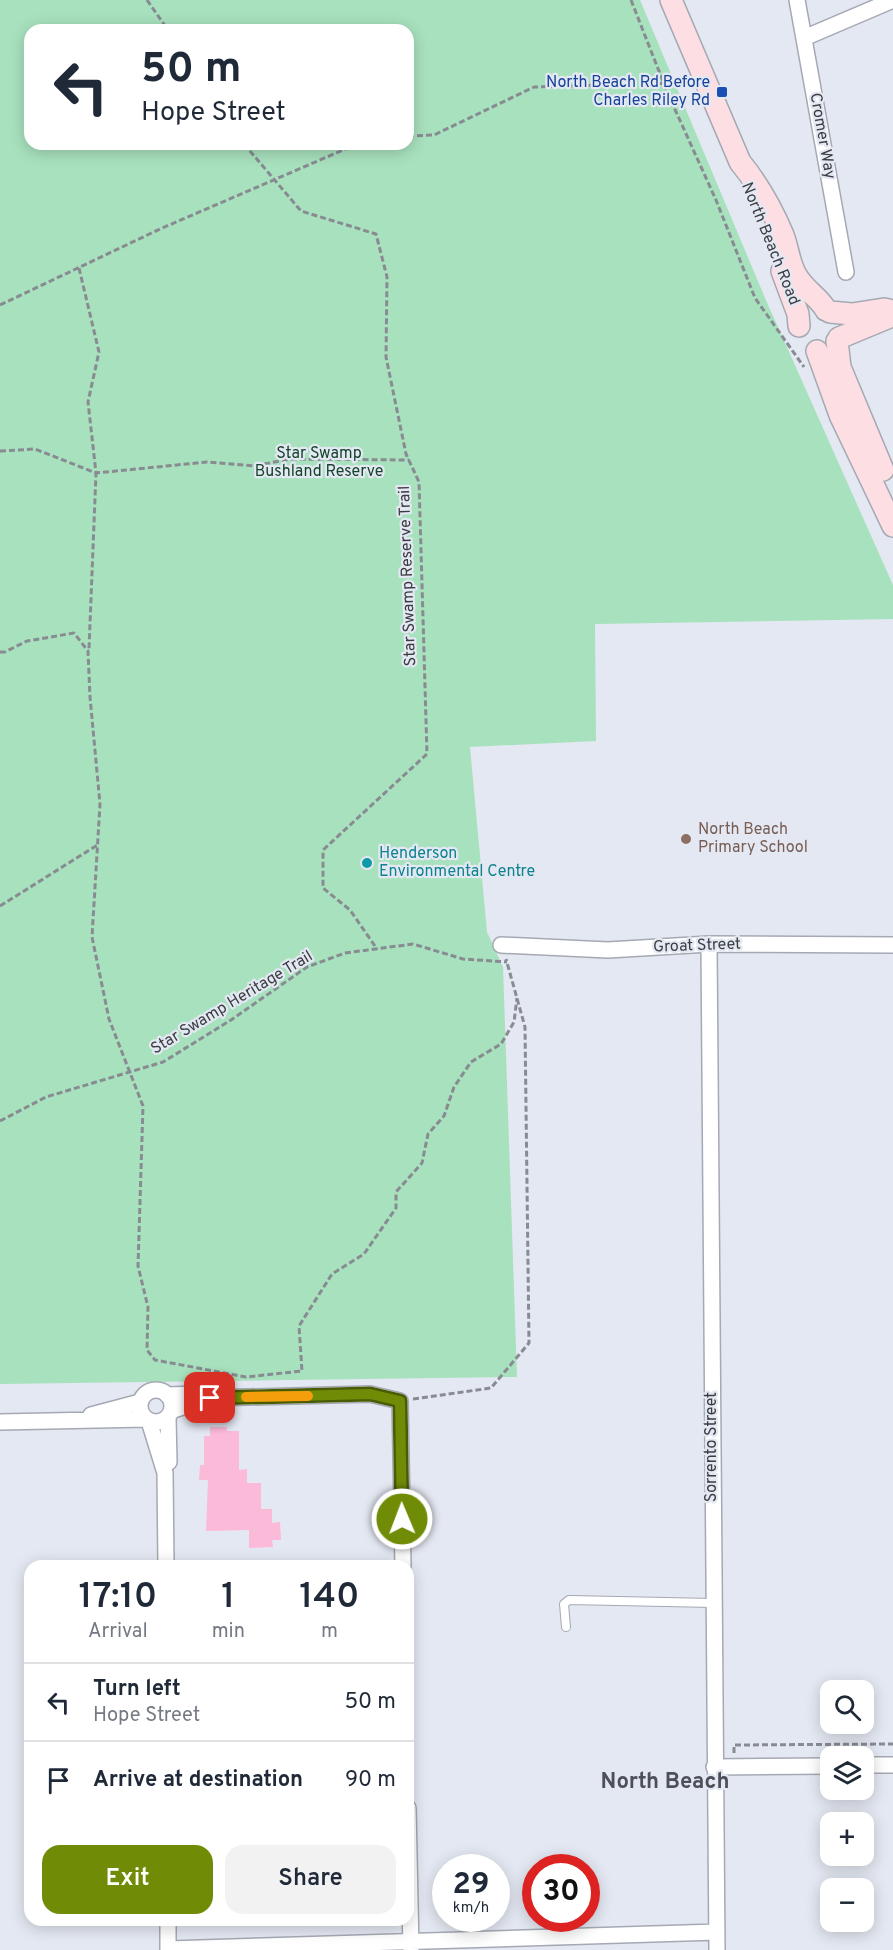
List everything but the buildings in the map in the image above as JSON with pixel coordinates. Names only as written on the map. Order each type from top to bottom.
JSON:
[{"type":"main road","name":"North Beach Road","points":[[671,0],[740,162],[744,187],[794,301],[801,339],[810,349],[817,351],[840,415],[893,526]]},
{"type":"main road","name":"North Beach Road","points":[[740,162],[755,180],[783,236],[795,273],[812,298],[822,302],[840,323],[838,340],[840,367],[893,493]]},
{"type":"main road","points":[[828,311],[852,314],[884,309],[893,310]]},
{"type":"main road","name":"North Beach Road","points":[[799,326],[802,319],[813,310],[828,311]]},
{"type":"main road","points":[[817,351],[828,349],[838,340],[893,316]]},
{"type":"street","name":"Cromer Way","points":[[797,0],[846,272]]},
{"type":"street","points":[[804,38],[893,0]]},
{"type":"street","name":"Groat Street","points":[[501,945],[608,950],[709,944],[893,945]]},
{"type":"street","name":"Sorrento Street","points":[[709,944],[717,1950]]},
{"type":"street","points":[[84,1421],[91,1416],[140,1402],[151,1390],[167,1395],[200,1394],[210,1398]]},
{"type":"street","points":[[0,1422],[147,1420],[157,1423],[170,1414],[210,1398],[370,1394],[400,1401],[403,1560]]},
{"type":"street","points":[[165,1473],[169,1462],[171,1402],[167,1395]]},
{"type":"street","points":[[140,1402],[140,1412],[147,1420],[165,1473],[166,1560]]},
{"type":"street","points":[[874,1766],[893,1765]]},
{"type":"street","points":[[714,1767],[820,1766]]},
{"type":"street","points":[[168,1926],[168,1949],[411,1946],[717,1932]]},
{"type":"street","points":[[411,1926],[411,1946]]},
{"type":"lane","points":[[566,1627],[564,1604],[569,1600],[713,1603]]},
{"type":"path","points":[[147,0],[164,24]]},
{"type":"path","points":[[631,0],[663,83],[716,200],[755,298],[807,372]]},
{"type":"path","points":[[414,136],[434,135],[534,87],[672,83]]},
{"type":"path","name":"Star Swamp Reserve Trail","points":[[249,150],[301,211],[376,234],[387,277],[387,357],[409,460],[419,482],[427,754],[322,850],[323,888],[350,910],[377,949]]},
{"type":"path","points":[[0,305],[159,229],[344,150]]},
{"type":"path","points":[[79,268],[99,352],[88,402],[96,473],[88,651],[100,804],[92,937],[109,1019],[132,1072],[142,1106],[138,1266],[148,1307],[147,1350],[155,1359],[246,1377],[302,1371],[298,1326],[332,1274],[364,1254],[396,1208],[396,1192],[422,1163],[428,1134],[444,1116],[454,1087],[471,1062],[501,1044],[514,1022],[517,998]]},
{"type":"path","points":[[0,452],[35,449],[96,473],[207,462],[254,466],[290,459],[409,460]]},
{"type":"path","points":[[0,652],[6,652],[27,641],[74,633],[88,651]]},
{"type":"path","points":[[0,906],[99,844]]},
{"type":"path","name":"Star Swamp Heritage Trail","points":[[0,1121],[46,1097],[163,1062],[231,1020],[307,967],[345,953],[413,944],[463,958],[507,962]]},
{"type":"path","points":[[400,1401],[491,1388],[529,1343],[525,1027],[501,945]]},
{"type":"path","points":[[734,1753],[734,1745],[893,1744]]},
{"type":"green space","name":"Star Swamp Bushland Reserve","points":[[0,0],[640,0],[765,298],[893,585],[893,619],[595,624],[596,741],[470,747],[487,932],[503,967],[517,1377],[0,1384]]},
{"type":"slow traffic","points":[[246,1397],[308,1396]]},
{"type":"place","name":"North Beach Rd Before Charles Riley Rd","points":[[722,92]]},
{"type":"place","name":"North Beach Primary School","points":[[686,839]]},
{"type":"place","name":"Henderson Environmental Centre","points":[[367,863]]},
{"type":"district","name":"North Beach","points":[[665,1782]]},
{"type":"route","points":[[210,1398],[370,1394],[400,1401],[402,1519]]}]
